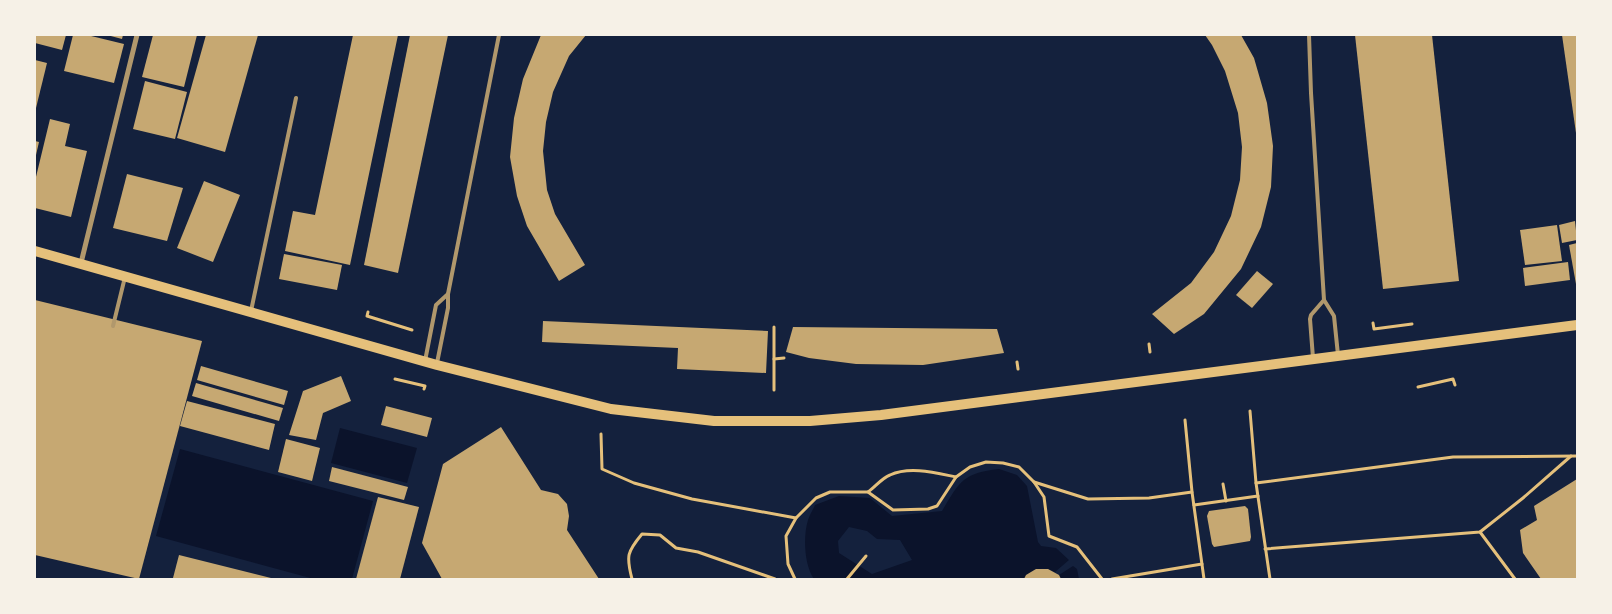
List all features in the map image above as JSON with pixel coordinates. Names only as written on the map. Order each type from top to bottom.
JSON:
[{"type":"main road","points":[[35,251],[425,362],[611,409],[714,421],[810,421],[881,414],[1577,325]]},
{"type":"street","points":[[81,263],[137,35]]},
{"type":"lane","points":[[437,365],[448,308],[448,294],[498,35]]},
{"type":"lane","points":[[1309,35],[1324,300],[1334,316],[1338,355]]},
{"type":"lane","points":[[250,312],[296,98]]},
{"type":"lane","points":[[113,326],[125,277]]},
{"type":"lane","points":[[425,362],[436,306],[448,294]]},
{"type":"lane","points":[[1313,359],[1310,319],[1311,315],[1324,300]]},
{"type":"path","points":[[367,314],[412,330]]},
{"type":"path","points":[[1374,323],[1374,329],[1412,324]]},
{"type":"path","points":[[774,326],[774,390]]},
{"type":"path","points":[[1149,344],[1150,352]]},
{"type":"path","points":[[774,359],[784,358]]},
{"type":"path","points":[[1017,362],[1018,369]]},
{"type":"path","points":[[395,379],[425,388]]},
{"type":"path","points":[[1418,387],[1453,379],[1456,385]]},
{"type":"path","points":[[1250,411],[1256,483],[1270,579]]},
{"type":"path","points":[[1184,420],[1204,579]]},
{"type":"path","points":[[601,434],[602,469],[634,483],[692,499],[796,518]]},
{"type":"path","points":[[1266,549],[1480,532],[1571,456]]},
{"type":"path","points":[[1256,483],[1453,457],[1577,456]]},
{"type":"path","points":[[795,579],[788,564],[786,536],[796,518],[816,498],[830,492],[868,492],[893,510],[928,509],[937,506],[956,477],[970,467],[986,462],[1004,463],[1019,467],[1034,482],[1044,497],[1049,536],[1077,547],[1102,579]]},
{"type":"path","points":[[868,492],[889,475],[910,471],[931,472],[956,477]]},
{"type":"path","points":[[1034,482],[1088,499],[1149,498],[1192,492]]},
{"type":"path","points":[[1224,484],[1226,500]]},
{"type":"path","points":[[1194,505],[1258,496]]},
{"type":"path","points":[[1480,532],[1515,579]]},
{"type":"path","points":[[632,579],[628,564],[630,548],[642,534],[660,535],[676,548],[698,552],[775,579]]},
{"type":"path","points":[[847,579],[866,556]]},
{"type":"path","points":[[1112,579],[1202,564]]},
{"type":"water","points":[[340,428],[417,448],[407,483],[331,463]]},
{"type":"water","points":[[180,449],[373,501],[352,579],[314,579],[156,536]]},
{"type":"water","points":[[999,469],[1017,475],[1027,486],[1038,542],[1041,546],[1056,548],[1069,560],[1055,572],[1038,569],[1030,572],[1024,579],[814,579],[806,558],[805,542],[806,527],[815,505],[839,496],[870,498],[892,516],[942,511],[953,492],[964,480],[977,473]],"holes":[[[849,527],[867,531],[877,539],[900,540],[912,560],[872,574],[839,553],[838,541]]]},
{"type":"water","points":[[1073,566],[1077,569],[1079,579],[1061,579],[1059,575]]},
{"type":"building","points":[[35,35],[66,35],[62,50],[35,43]]},
{"type":"building","points":[[73,35],[87,35],[124,44],[114,83],[64,71]]},
{"type":"building","points":[[107,35],[123,35],[122,39]]},
{"type":"building","points":[[153,35],[197,35],[184,87],[142,77]]},
{"type":"building","points":[[206,35],[258,35],[225,152],[177,138]]},
{"type":"building","points":[[353,35],[398,35],[350,265],[285,251],[293,211],[315,215]]},
{"type":"building","points":[[410,35],[448,35],[398,273],[364,265]]},
{"type":"building","points":[[541,35],[586,35],[569,56],[553,92],[546,122],[543,151],[547,190],[555,214],[585,265],[559,281],[527,226],[517,196],[510,157],[514,118],[523,79]]},
{"type":"building","points":[[1205,35],[1241,35],[1254,58],[1267,103],[1273,146],[1271,187],[1261,227],[1241,269],[1204,314],[1174,334],[1152,314],[1191,283],[1214,252],[1231,216],[1240,180],[1242,147],[1238,113],[1225,71]]},
{"type":"building","points":[[1355,35],[1432,35],[1459,281],[1383,289]]},
{"type":"building","points":[[1562,35],[1577,35],[1576,133]]},
{"type":"building","points":[[35,60],[47,63],[36,108],[35,108]]},
{"type":"building","points":[[145,81],[187,92],[175,139],[133,129]]},
{"type":"building","points":[[50,119],[70,124],[65,146],[87,151],[71,217],[35,208],[35,181]]},
{"type":"building","points":[[35,141],[39,142],[36,155],[35,155]]},
{"type":"building","points":[[127,174],[183,188],[167,241],[113,228]]},
{"type":"building","points":[[204,181],[240,195],[213,262],[177,248]]},
{"type":"building","points":[[1575,221],[1577,240],[1562,243],[1559,225]]},
{"type":"building","points":[[1557,225],[1562,261],[1525,265],[1520,230]]},
{"type":"building","points":[[1577,243],[1577,284],[1576,284],[1569,245]]},
{"type":"building","points":[[284,254],[342,265],[337,290],[279,279]]},
{"type":"building","points":[[1568,262],[1570,280],[1525,286],[1523,268]]},
{"type":"building","points":[[1257,271],[1273,284],[1252,308],[1236,295]]},
{"type":"building","points":[[35,300],[202,341],[139,579],[35,555]]},
{"type":"building","points":[[543,321],[768,331],[766,373],[677,369],[678,348],[542,342]]},
{"type":"building","points":[[793,327],[997,329],[1004,353],[923,365],[856,364],[809,358],[786,352]]},
{"type":"building","points":[[201,366],[288,391],[284,405],[197,380]]},
{"type":"building","points":[[341,376],[351,401],[323,413],[316,440],[289,435],[303,391]]},
{"type":"building","points":[[196,383],[283,408],[279,421],[192,396]]},
{"type":"building","points":[[187,401],[275,424],[269,450],[180,426]]},
{"type":"building","points":[[386,406],[432,418],[427,437],[381,425]]},
{"type":"building","points":[[501,427],[541,490],[558,494],[567,504],[569,516],[567,530],[599,579],[442,579],[422,543],[443,464]]},
{"type":"building","points":[[286,439],[320,448],[312,481],[278,472]]},
{"type":"building","points":[[332,467],[408,487],[404,500],[329,481]]},
{"type":"building","points":[[1577,479],[1577,579],[1541,579],[1523,553],[1520,530],[1537,520],[1534,506]]},
{"type":"building","points":[[378,497],[419,507],[400,579],[356,579]]},
{"type":"building","points":[[1245,506],[1248,509],[1250,541],[1214,547],[1207,516],[1209,511]]},
{"type":"building","points":[[179,555],[271,578],[271,579],[173,578]]},
{"type":"building","points":[[1036,569],[1048,569],[1059,575],[1061,579],[1024,579],[1026,575]]}]
